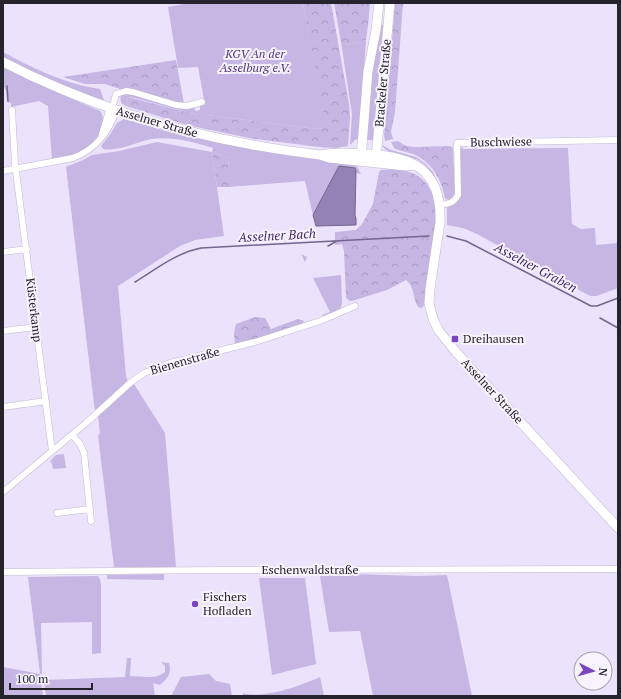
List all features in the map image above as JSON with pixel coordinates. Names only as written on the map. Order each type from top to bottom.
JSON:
[{"type":"main road","name":"Brackeler Straße","points":[[361,158],[368,71],[376,30],[379,3]]},
{"type":"main road","name":"Brackeler Straße","points":[[376,159],[390,3]]},
{"type":"main road","name":"Asselner Straße","points":[[3,62],[53,86],[113,109],[165,126],[254,146],[320,155],[329,158],[399,158],[410,161],[422,170],[430,179],[436,190],[440,205],[440,222],[429,296],[431,311],[439,331],[456,352],[618,528]]},
{"type":"street","points":[[3,171],[73,158],[84,154],[93,148],[102,136],[113,109],[116,94],[126,91],[133,92],[176,105],[187,106],[202,102]]},
{"type":"street","name":"Küsterkamp","points":[[12,110],[16,169],[52,451]]},
{"type":"street","name":"Buschwiese","points":[[440,205],[454,201],[458,195],[457,143],[618,140]]},
{"type":"street","points":[[3,252],[26,249]]},
{"type":"street","name":"Bienenstraße","points":[[3,492],[72,435],[130,383],[144,373],[178,361],[255,342],[320,321],[355,306]]},
{"type":"street","points":[[3,331],[36,327]]},
{"type":"street","points":[[3,406],[46,401]]},
{"type":"street","points":[[72,435],[80,444],[84,453],[92,521]]},
{"type":"street","points":[[57,513],[90,509]]},
{"type":"street","name":"Eschenwaldstraße","points":[[3,572],[618,569]]},
{"type":"green space","name":"KGV An der Asselburg e.V.","points":[[190,3],[303,3],[327,127],[318,129],[198,115],[128,97],[126,106],[123,104],[121,102],[121,94],[123,93],[193,107],[196,111],[200,110],[200,106],[205,105],[198,67],[178,68],[168,7]]},
{"type":"green space","points":[[303,3],[331,3],[349,104],[350,117],[348,146],[336,148],[319,147],[249,138],[187,125],[126,106],[128,97],[198,115],[318,129],[326,127]]},
{"type":"green space","points":[[334,3],[370,3],[366,40],[348,45],[341,42]]},
{"type":"green space","points":[[395,3],[403,3],[395,112],[391,132],[393,139],[385,141],[384,136]]},
{"type":"green space","points":[[381,25],[383,25],[373,140],[366,140],[372,74]]},
{"type":"green space","points":[[366,40],[359,139],[356,139],[350,145],[352,114],[341,42],[348,45]]},
{"type":"green space","points":[[3,52],[62,80],[100,89],[104,100],[100,100],[52,82],[3,58]]},
{"type":"green space","points":[[176,60],[184,104],[178,104],[105,84],[85,84],[63,77]]},
{"type":"green space","points":[[3,65],[100,111],[103,116],[102,126],[94,141],[83,150],[52,160],[48,106],[39,101],[11,107],[11,103],[7,102],[6,90],[3,86]]},
{"type":"green space","points":[[124,119],[169,132],[218,142],[309,158],[349,163],[357,166],[361,174],[337,170],[313,215],[305,181],[228,187],[229,158],[212,152],[213,148],[182,140],[159,138],[121,148],[109,150],[103,149],[101,146],[117,123]]},
{"type":"green space","points":[[398,141],[409,147],[447,148],[450,157],[451,170],[452,194],[450,197],[445,199],[439,179],[426,162],[413,154],[395,149],[391,142]]},
{"type":"green space","points":[[157,142],[212,152],[224,236],[195,240],[180,246],[118,286],[126,376],[128,382],[95,412],[66,167],[92,155],[119,151]]},
{"type":"green space","points":[[382,145],[391,150],[416,157],[426,164],[433,172],[437,182],[431,171],[423,163],[414,158],[388,151]]},
{"type":"green space","points":[[402,145],[414,147],[450,146],[453,148],[455,194],[453,198],[449,200],[445,199],[448,198],[443,147],[415,148]]},
{"type":"green space","points":[[462,147],[463,149],[568,148],[572,224],[581,229],[595,228],[596,245],[618,243],[618,288],[597,296],[590,296],[477,234],[463,228],[447,225],[447,207],[454,204],[459,199],[460,150]]},
{"type":"green space","points":[[212,152],[229,158],[228,187],[217,187]]},
{"type":"green space","points":[[395,169],[413,173],[425,182],[432,193],[435,208],[434,240],[427,275],[425,299],[423,307],[420,308],[416,302],[409,283],[406,280],[387,290],[350,301],[346,298],[344,251],[342,244],[335,245],[335,232],[356,230],[362,224],[373,204],[379,172],[381,170]]},
{"type":"green space","points":[[301,254],[307,257],[305,262]]},
{"type":"green space","points":[[341,275],[342,303],[340,310],[326,317],[322,315],[330,312],[313,278]]},
{"type":"green space","points":[[255,317],[265,318],[271,329],[298,319],[304,321],[302,325],[235,344],[234,333],[236,324]]},
{"type":"green space","points":[[134,384],[165,433],[176,567],[114,567],[98,435],[100,434],[98,416]]},
{"type":"green space","points":[[64,454],[66,468],[53,469],[50,461],[56,455]]},
{"type":"green space","points":[[164,574],[164,580],[107,579],[107,575]]},
{"type":"green space","points":[[351,574],[417,576],[447,575],[472,696],[373,696],[360,631],[329,632],[320,576]]},
{"type":"green space","points":[[98,576],[101,584],[101,653],[92,654],[92,622],[41,623],[42,674],[40,674],[28,577]]},
{"type":"green space","points":[[259,578],[305,578],[316,664],[272,675]]},
{"type":"green space","points":[[127,658],[131,658],[130,676],[157,676],[165,672],[165,666],[161,662],[169,663],[170,673],[167,678],[160,685],[153,683],[155,696],[46,696],[45,680],[125,677]]},
{"type":"green space","points":[[3,667],[40,674],[43,696],[3,696]]},
{"type":"green space","points":[[209,674],[216,681],[230,684],[232,696],[171,696],[181,677]]},
{"type":"green space","points":[[320,677],[324,696],[243,696],[243,693],[262,694],[282,691]]},
{"type":"shaded area","points":[[339,166],[355,168],[356,171],[356,225],[316,226],[313,215]]},
{"type":"waterway","points":[[7,86],[8,101]]},
{"type":"waterway","name":"Asselner Bach","points":[[135,282],[175,258],[192,250],[201,248],[429,236]]},
{"type":"waterway","name":"Asselner Graben","points":[[447,236],[466,241],[591,306],[597,306],[618,298]]},
{"type":"waterway","name":"Asselner Bach","points":[[328,246],[337,241]]},
{"type":"waterway","name":"Asselner Bach","points":[[600,318],[618,328]]},
{"type":"place","name":"Dreihausen","points":[[455,339]]},
{"type":"place","name":"Fischers Hofladen","points":[[195,604]]}]
